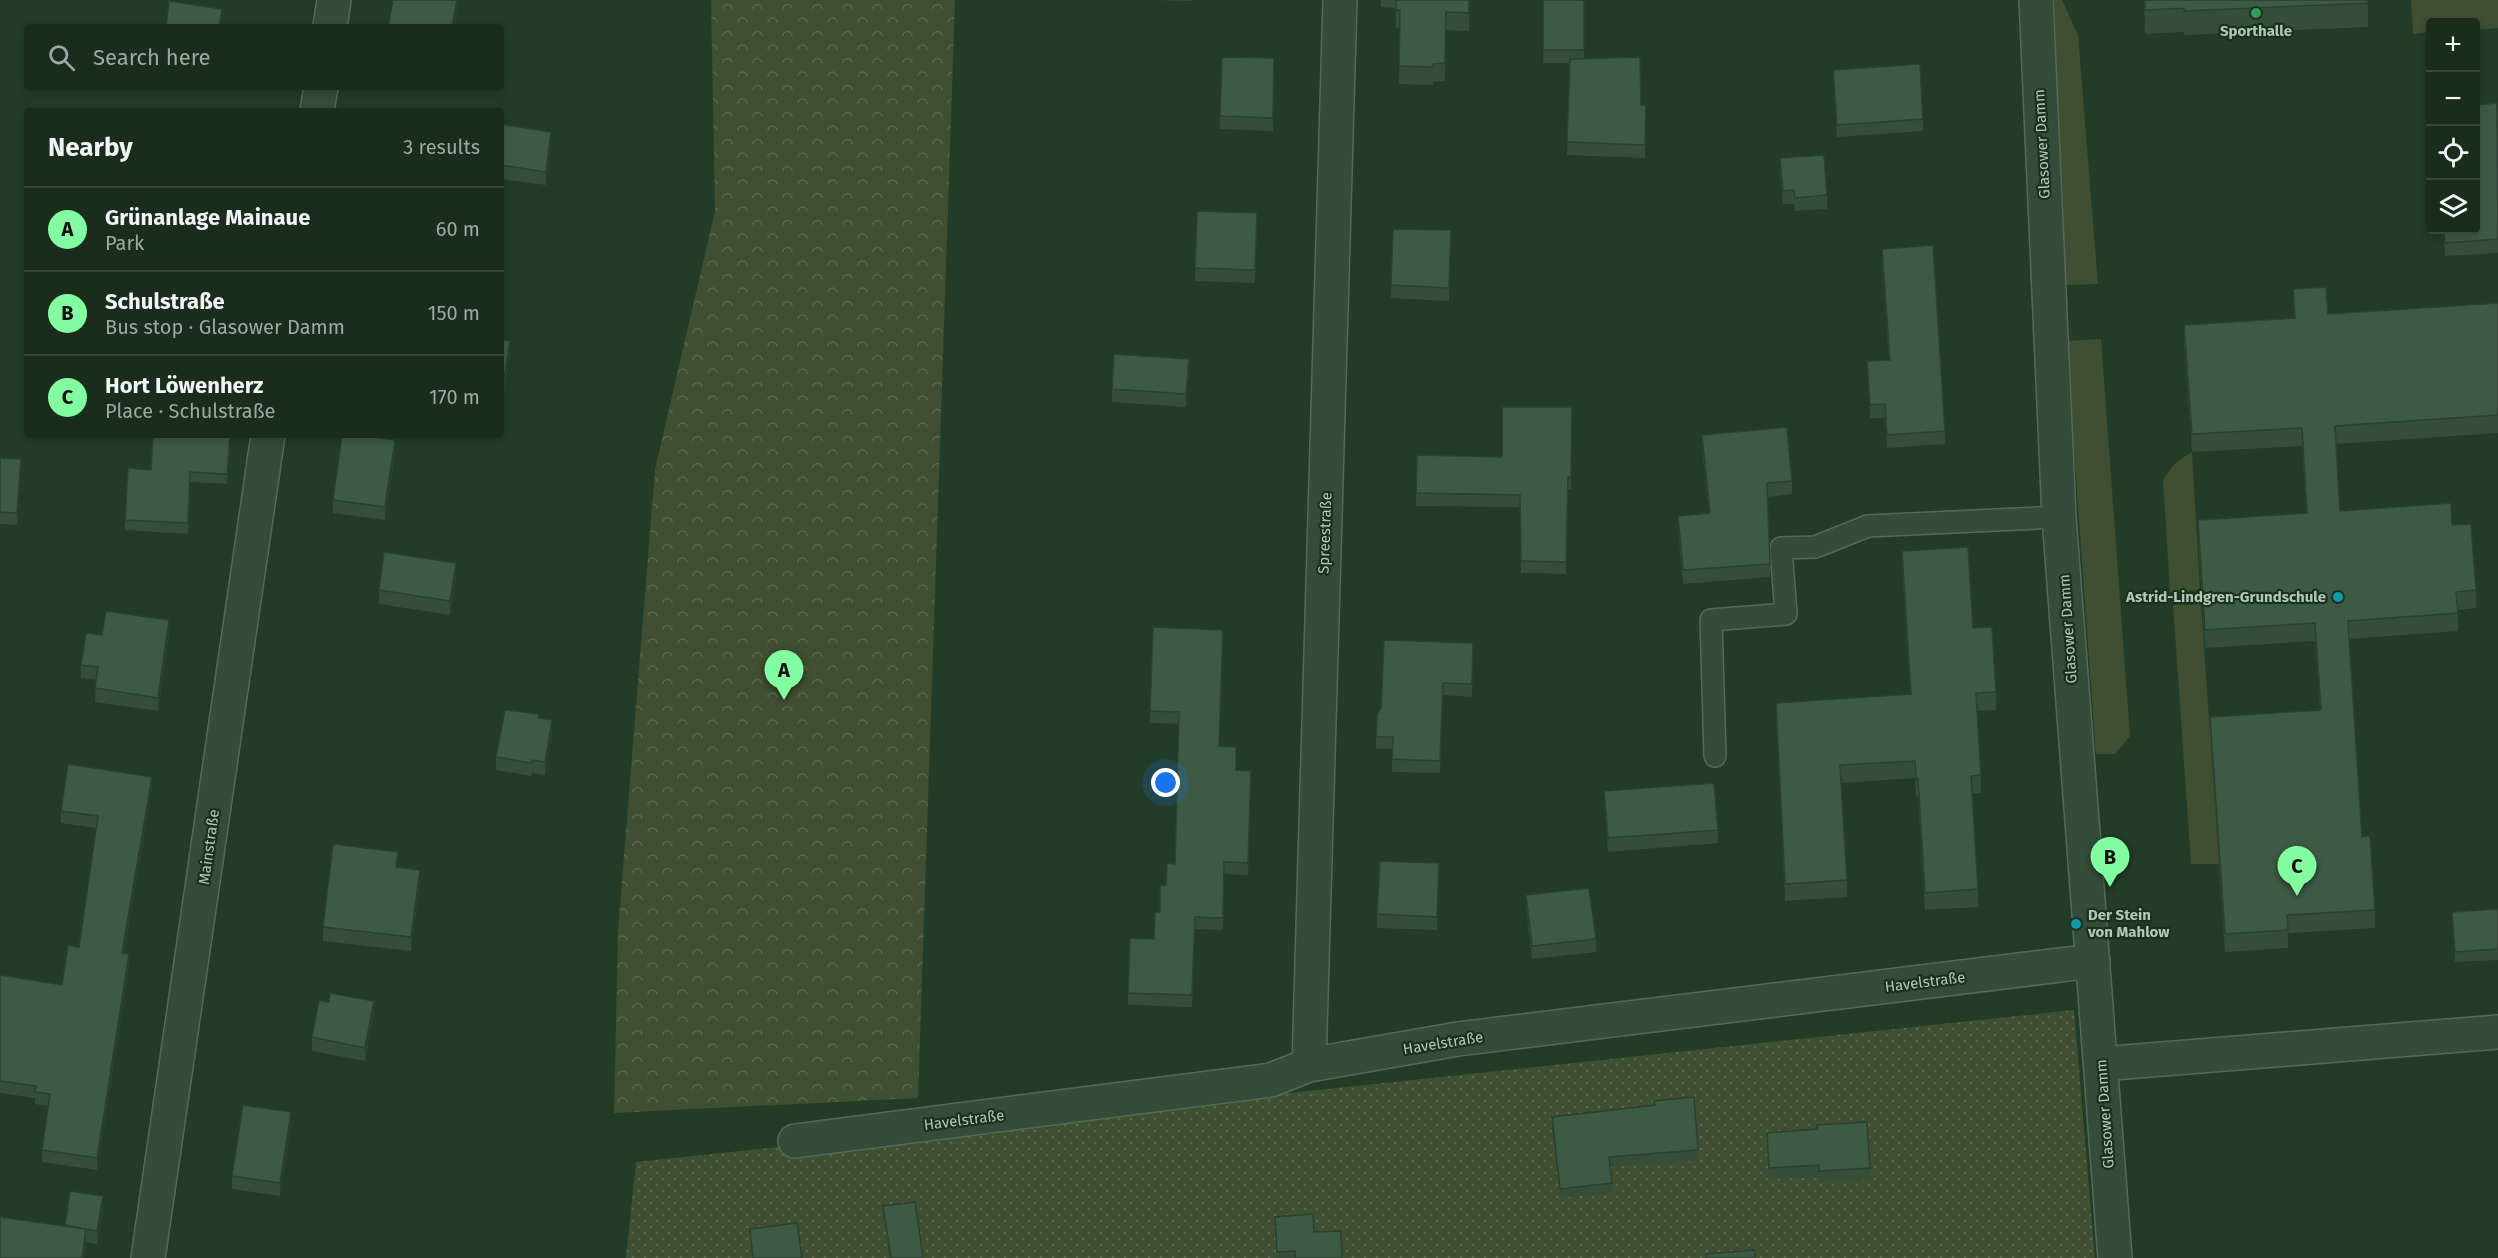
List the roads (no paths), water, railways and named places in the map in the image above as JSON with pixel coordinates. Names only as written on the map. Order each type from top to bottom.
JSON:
[{"type":"street","points":[[330,24],[334,0]]},
{"type":"street","name":"Spreestraße","points":[[1310,1065],[1340,0]]},
{"type":"street","name":"Glasower Damm","points":[[2036,0],[2059,517],[2115,1258]]},
{"type":"street","points":[[318,108],[320,90]]},
{"type":"street","name":"Mainstraße","points":[[148,1258],[268,438]]},
{"type":"street","name":"Havelstraße","points":[[795,1142],[1271,1080],[1310,1065],[1458,1039],[2093,961]]},
{"type":"street","points":[[2101,1064],[2498,1032]]},
{"type":"lane","points":[[1715,756],[1711,620],[1786,614],[1781,548],[1815,547],[1868,526],[2059,517]]},
{"type":"place","name":"Sporthalle","points":[[2256,13]]},
{"type":"place","name":"Astrid-Lindgren-Grundschule","points":[[2338,597]]},
{"type":"place","name":"Grünanlage Mainaue","points":[[784,700]]},
{"type":"place","name":"Schulstraße","points":[[2110,887]]},
{"type":"place","name":"Hort Löwenherz","points":[[2297,896]]},
{"type":"place","name":"Der Stein von Mahlow","points":[[2076,924]]}]
